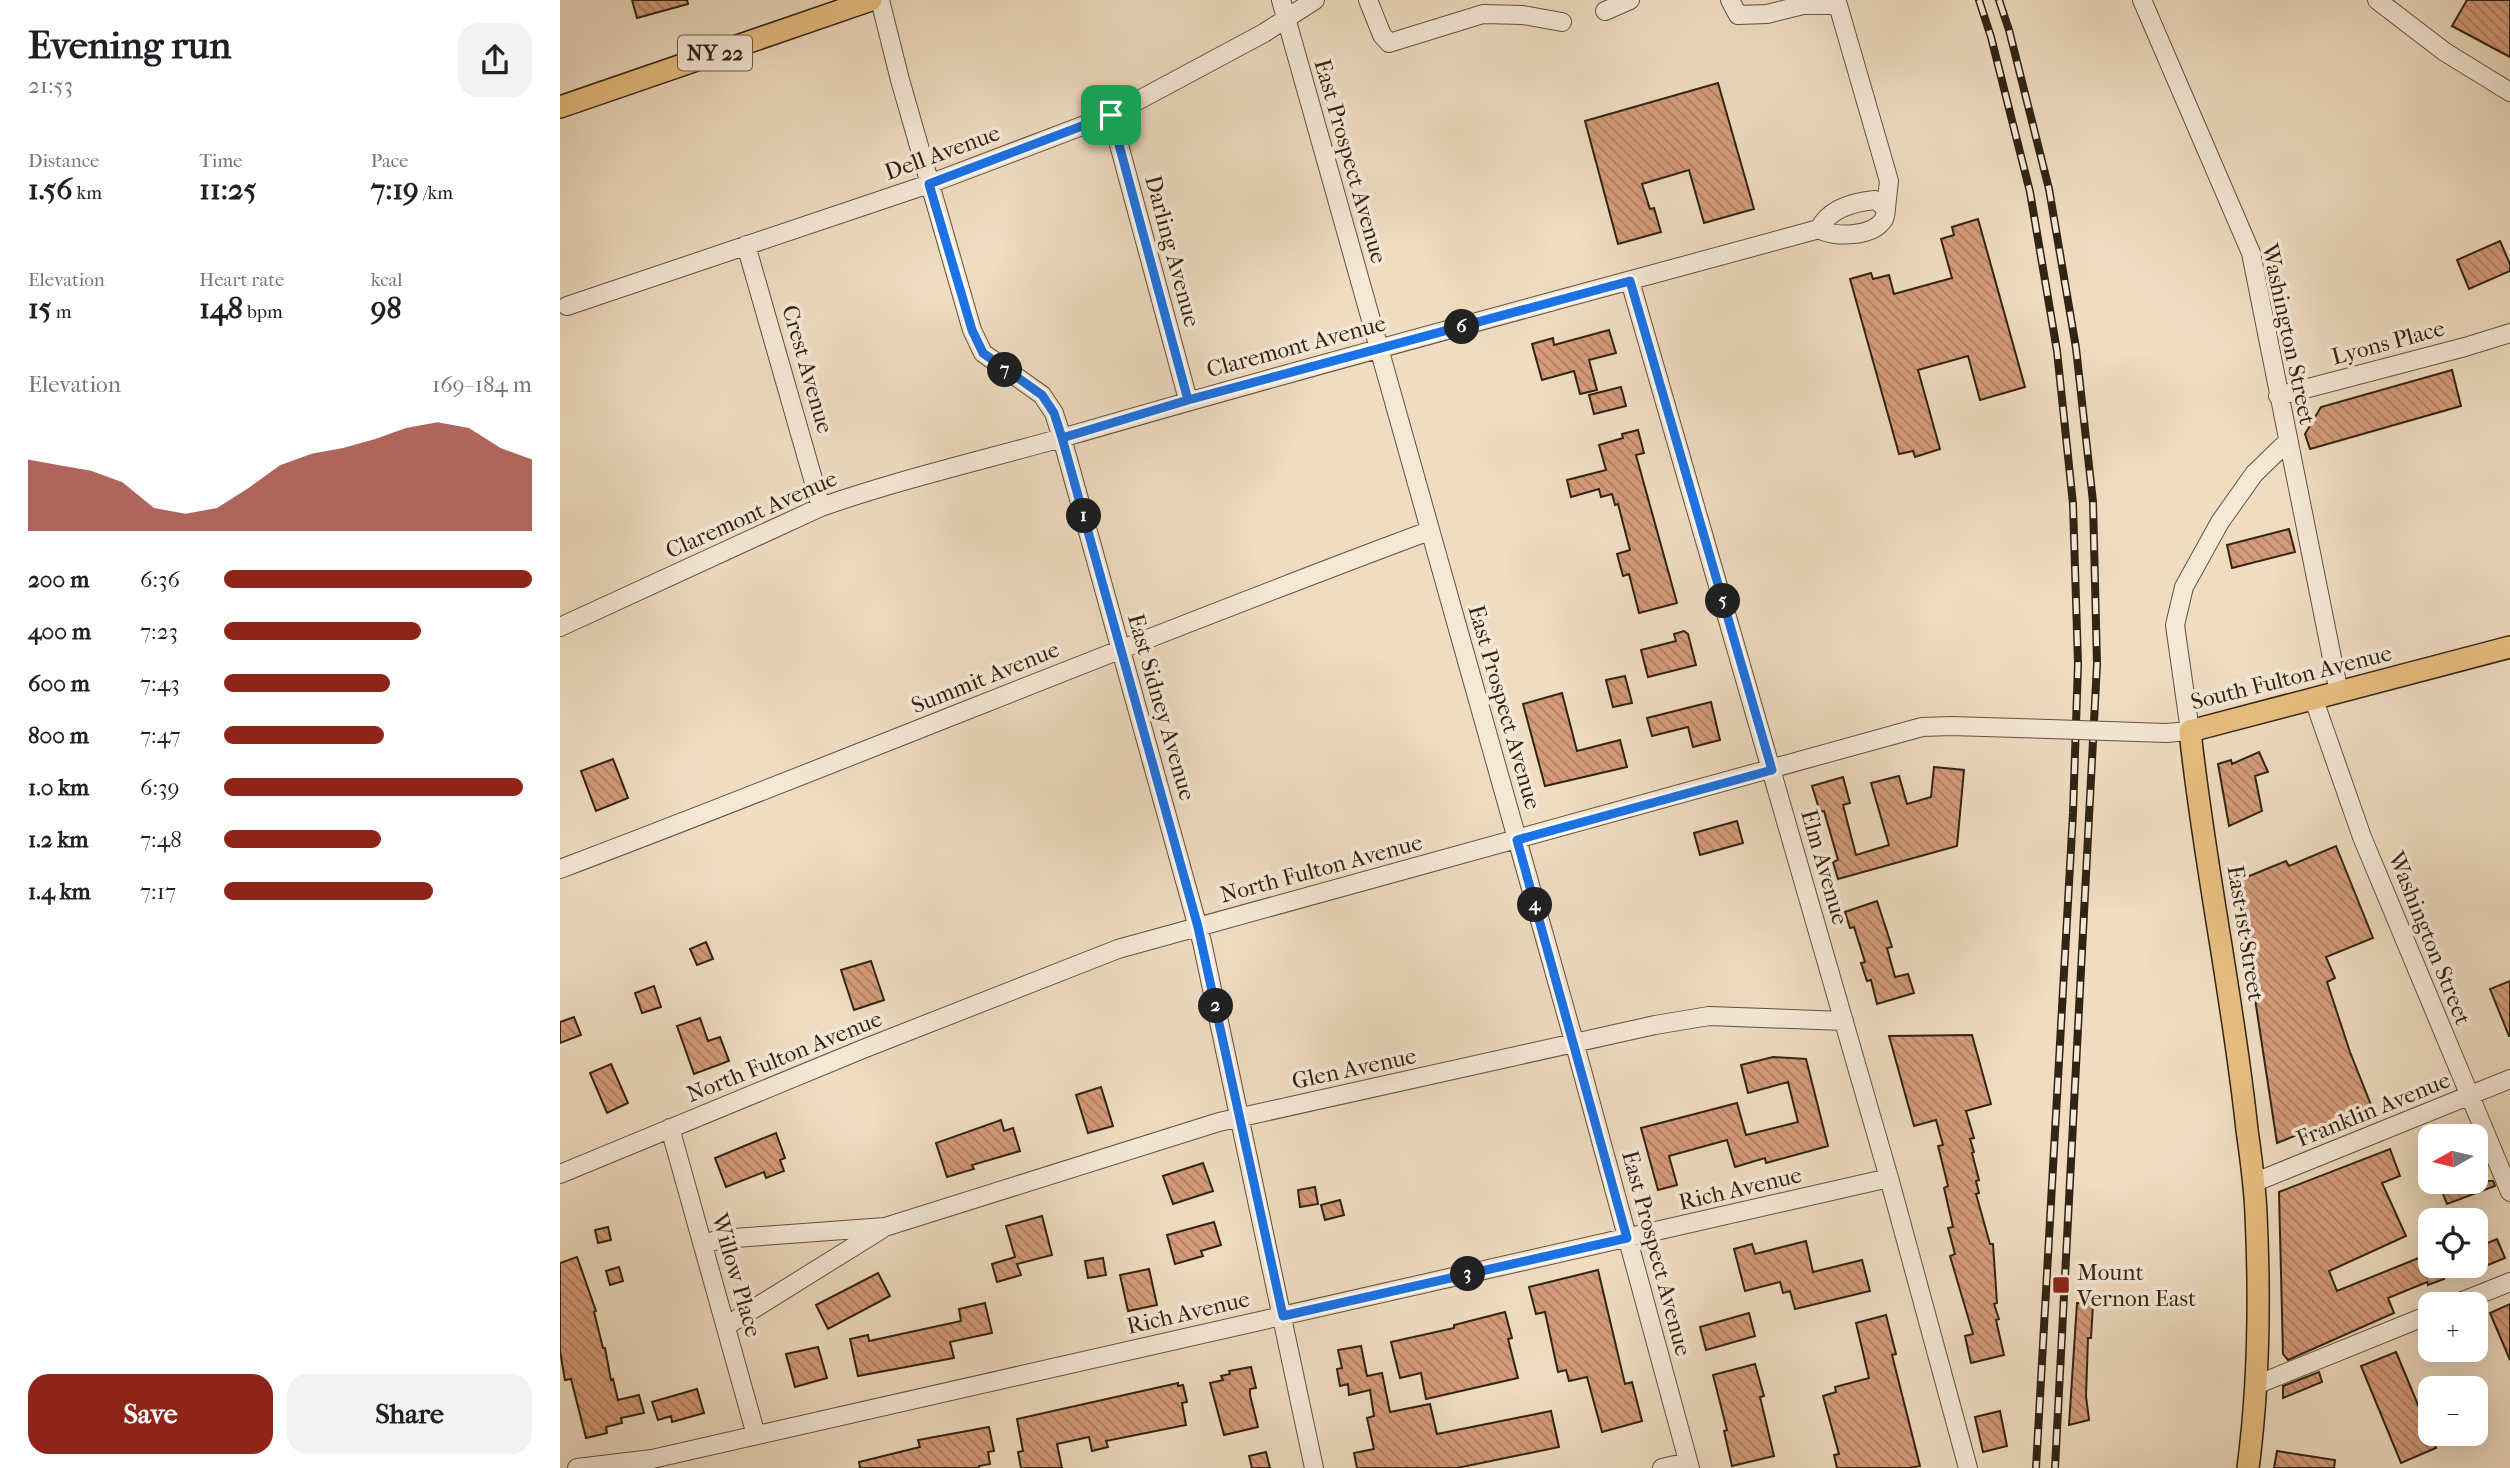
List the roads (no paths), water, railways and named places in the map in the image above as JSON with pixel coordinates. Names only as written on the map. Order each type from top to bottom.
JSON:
[{"type":"main road","name":"NY 22","points":[[560,107],[871,0]]},
{"type":"main road","name":"South Fulton Avenue","points":[[2190,731],[2510,647]]},
{"type":"main road","name":"East 1st Street","points":[[2190,731],[2242,1076],[2256,1212],[2256,1385],[2248,1468]]},
{"type":"street","name":"East Sidney Avenue","points":[[880,0],[929,184],[972,330],[983,353],[1042,395],[1054,413],[1062,438],[1198,927],[1314,1468]]},
{"type":"street","name":"East Prospect Avenue","points":[[1281,0],[1575,1045],[1689,1465]]},
{"type":"street","name":"Dell Avenue","points":[[566,306],[929,184],[1111,115],[1285,20],[1315,0]]},
{"type":"street","points":[[1368,0],[1382,35],[1389,43],[1483,14],[1523,15],[1562,22]]},
{"type":"street","points":[[1605,11],[1630,0]]},
{"type":"street","points":[[1730,0],[1738,15],[1767,14],[1803,5],[1838,5],[1889,181],[1886,208]]},
{"type":"street","name":"Washington Street","points":[[2142,0],[2251,253],[2339,693]]},
{"type":"street","points":[[2377,0],[2445,52],[2510,92]]},
{"type":"street","name":"Darling Avenue","points":[[1111,115],[1188,400]]},
{"type":"street","name":"Claremont Avenue","points":[[560,627],[821,507],[863,492],[1062,438],[1188,400],[1819,229],[1828,234],[1864,232],[1874,228],[1885,218],[1886,208],[1875,200],[1852,204],[1824,218],[1819,229]]},
{"type":"street","name":"Crest Avenue","points":[[746,245],[821,507]]},
{"type":"street","name":"Elm Avenue","points":[[1630,281],[1889,1178],[1968,1468]]},
{"type":"street","name":"Lyons Place","points":[[2278,396],[2510,333]]},
{"type":"street","name":"East 1st Street","points":[[2190,731],[2175,625],[2184,587],[2220,522],[2247,484],[2287,442]]},
{"type":"street","name":"Summit Avenue","points":[[560,869],[1429,531]]},
{"type":"street","name":"Washington Street","points":[[2314,700],[2362,837],[2510,1192]]},
{"type":"street","name":"North Fulton Avenue","points":[[560,1174],[1118,948],[1922,727],[2081,730]]},
{"type":"street","name":"South Fulton Avenue","points":[[2081,730],[2166,733],[2190,731]]},
{"type":"street","name":"Glen Avenue","points":[[703,1244],[721,1239],[885,1227],[1240,1118],[1656,1025],[1709,1016],[1844,1021]]},
{"type":"street","name":"Franklin Avenue","points":[[2253,1183],[2510,1079]]},
{"type":"street","name":"Willow Place","points":[[670,1128],[757,1435]]},
{"type":"street","name":"Rich Avenue","points":[[577,1468],[652,1459],[1889,1178]]},
{"type":"street","name":"Glen Avenue","points":[[726,1326],[885,1227]]},
{"type":"street","points":[[2485,1292],[2510,1282]]},
{"type":"street","points":[[2256,1385],[2418,1319]]},
{"type":"street","points":[[1662,1468],[1689,1465]]},
{"type":"railway","points":[[1979,0],[2030,192],[2057,351],[2073,504],[2078,664],[2073,813],[2036,1468]]},
{"type":"railway","points":[[1999,0],[2049,189],[2076,348],[2093,502],[2097,664],[2055,1468]]},
{"type":"place","name":"Mount Vernon East","points":[[2061,1285]]}]
